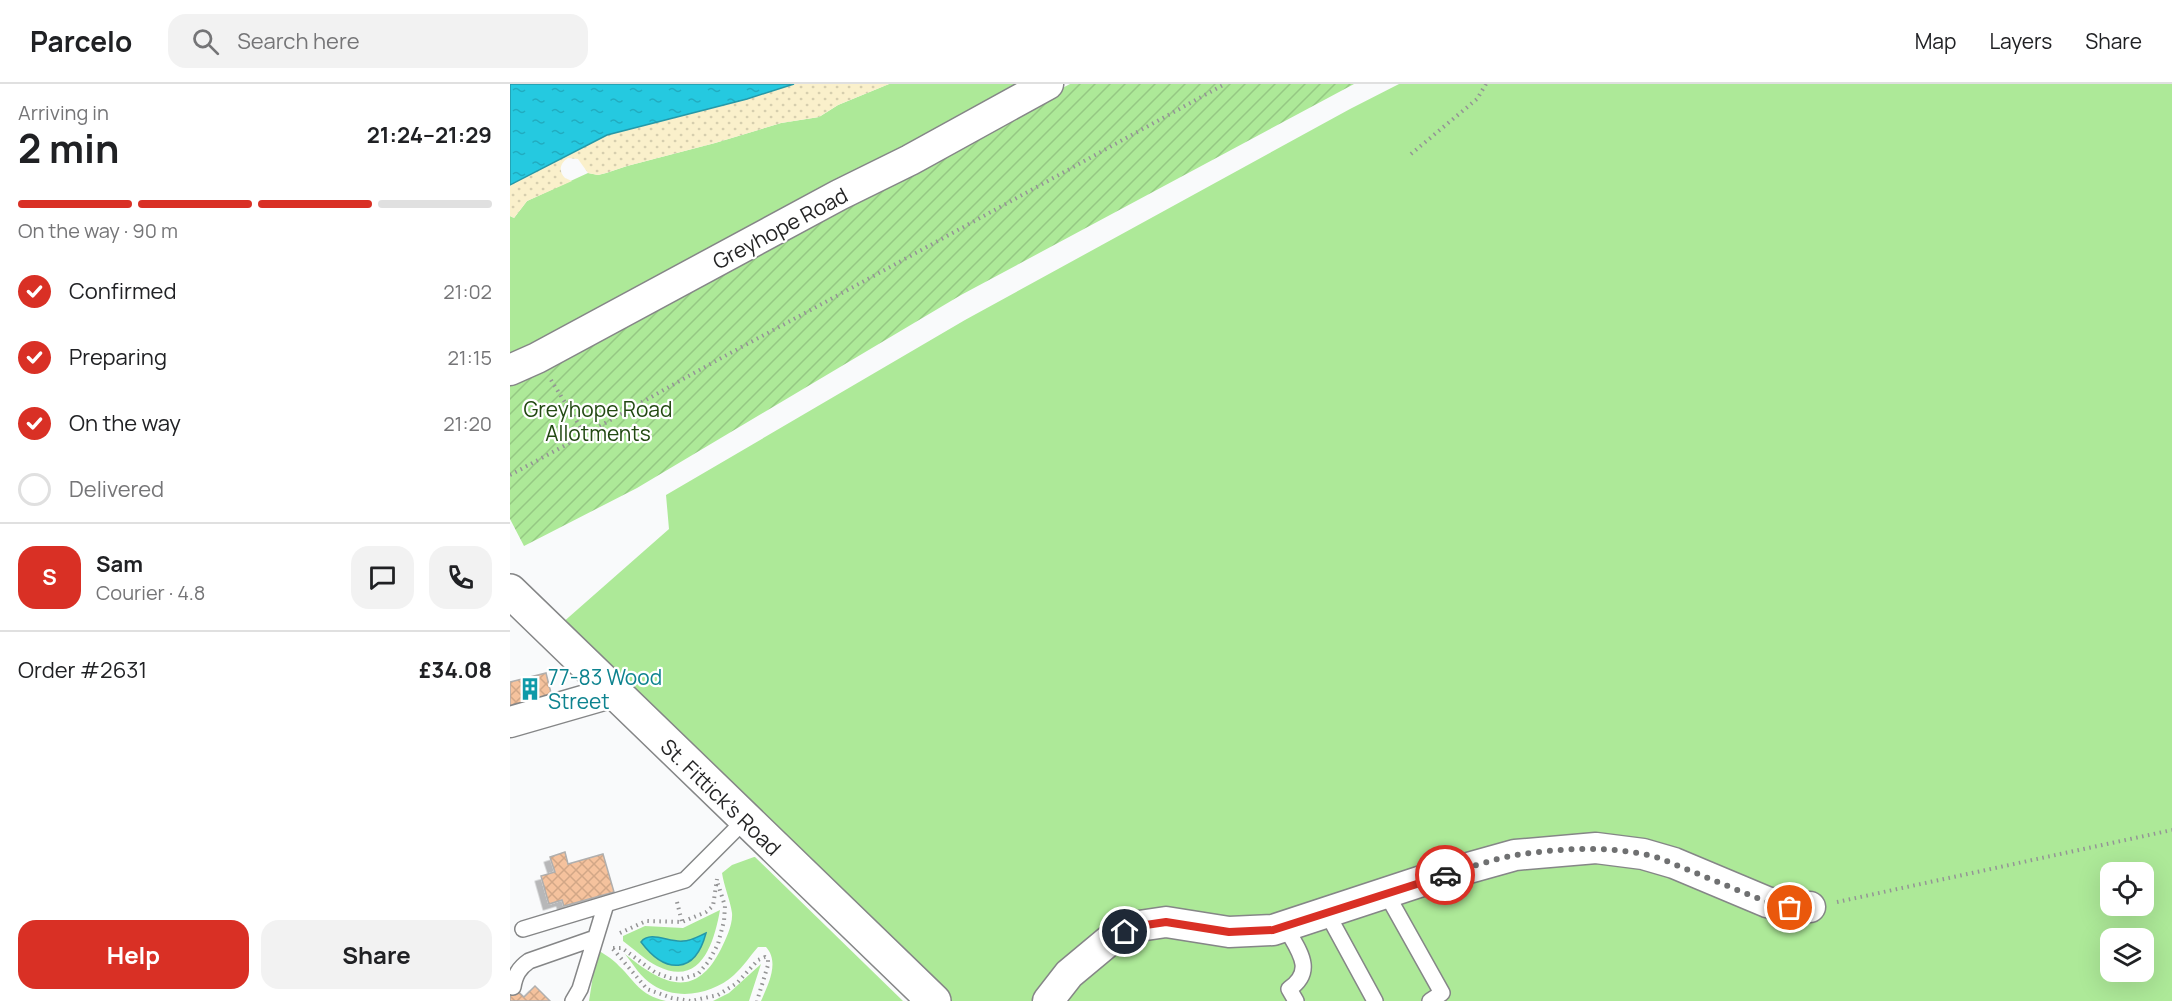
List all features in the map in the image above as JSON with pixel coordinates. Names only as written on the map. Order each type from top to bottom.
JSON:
[{"type":"street","name":"Greyhope Road","points":[[510,370],[537,358],[910,160],[1048,84]]},
{"type":"street","name":"St. Fittick's Road","points":[[510,591],[934,1001]]},
{"type":"street","points":[[510,722],[614,692]]},
{"type":"street","points":[[1048,1001],[1069,974],[1111,939],[1139,926],[1166,922],[1229,932],[1273,930],[1386,893],[1515,855],[1596,848],[1643,854],[1674,863],[1767,902],[1790,908],[1810,908]]},
{"type":"lane","points":[[523,929],[685,880],[745,820]]},
{"type":"lane","points":[[1386,893],[1442,993],[1430,1001]]},
{"type":"lane","points":[[573,1001],[580,989],[606,904]]},
{"type":"lane","points":[[1327,913],[1375,1001]]},
{"type":"lane","points":[[1285,927],[1303,960],[1303,976],[1289,989],[1296,1001]]},
{"type":"lane","points":[[513,987],[516,975],[529,961],[596,938]]},
{"type":"path","points":[[510,475],[586,436],[734,351],[1225,84]]},
{"type":"path","points":[[1411,154],[1477,99],[1486,84]]},
{"type":"path","points":[[537,358],[586,436]]},
{"type":"path","points":[[1810,908],[2172,830]]},
{"type":"path","points":[[612,948],[622,948],[656,973],[670,978],[681,979],[698,974],[709,961],[718,944],[724,921],[725,906],[717,879],[713,906],[706,912],[682,922],[639,923],[617,934]]},
{"type":"path","points":[[612,940],[612,948],[647,989],[672,998],[691,1001],[718,996],[737,983],[759,960],[765,957],[768,959],[768,965],[757,1001]]},
{"type":"green space","points":[[889,84],[1021,84],[510,358],[510,216],[514,218],[527,201],[588,173],[598,175],[781,123],[819,117],[838,105]]},
{"type":"green space","name":"Greyhope Road Allotments","points":[[1070,84],[1354,84],[961,295],[637,488],[524,546],[510,519],[510,381]]},
{"type":"green space","points":[[1399,84],[2172,84],[2172,1001],[950,1001],[561,624],[669,529],[666,495],[965,320]]},
{"type":"green space","points":[[755,857],[903,1001],[761,1001],[772,966],[770,953],[766,947],[758,947],[726,982],[706,991],[673,993],[645,979],[625,954],[652,973],[677,982],[689,981],[700,976],[711,965],[725,941],[732,917],[722,873],[732,865]]},
{"type":"green space","points":[[720,910],[714,936],[703,959],[695,967],[685,971],[672,971],[657,966],[623,941],[623,936],[645,926],[683,928]]},
{"type":"green space","points":[[599,951],[615,962],[649,995],[666,1001],[589,1001]]},
{"type":"green space","points":[[761,964],[749,1001],[713,1001],[729,993]]},
{"type":"sand","points":[[723,84],[889,84],[838,105],[819,117],[781,123],[598,175],[588,173],[578,159],[568,158],[561,170],[565,178],[572,181],[527,201],[514,218],[510,216],[510,162]]},
{"type":"water","points":[[510,84],[794,84],[747,99],[607,135],[510,185]]},
{"type":"water","points":[[706,933],[695,957],[687,963],[678,965],[660,960],[641,942],[650,937],[686,941]]},
{"type":"building","name":"77-83 Wood Street","points":[[546,673],[552,697],[510,708],[510,682]]},
{"type":"building","points":[[565,852],[568,864],[603,854],[614,892],[564,906],[562,900],[549,904],[541,876],[555,872],[550,857]]},
{"type":"building","points":[[510,984],[524,997],[535,986],[550,1001],[510,1001]]},
{"type":"way so far","points":[[1445,875],[1515,855],[1596,848],[1659,858],[1767,902],[1790,908]]},
{"type":"place","name":"77-83 Wood Street","points":[[530,689]]},
{"type":"route","points":[[1125,932],[1139,926],[1166,922],[1229,932],[1273,930],[1445,875]]}]
